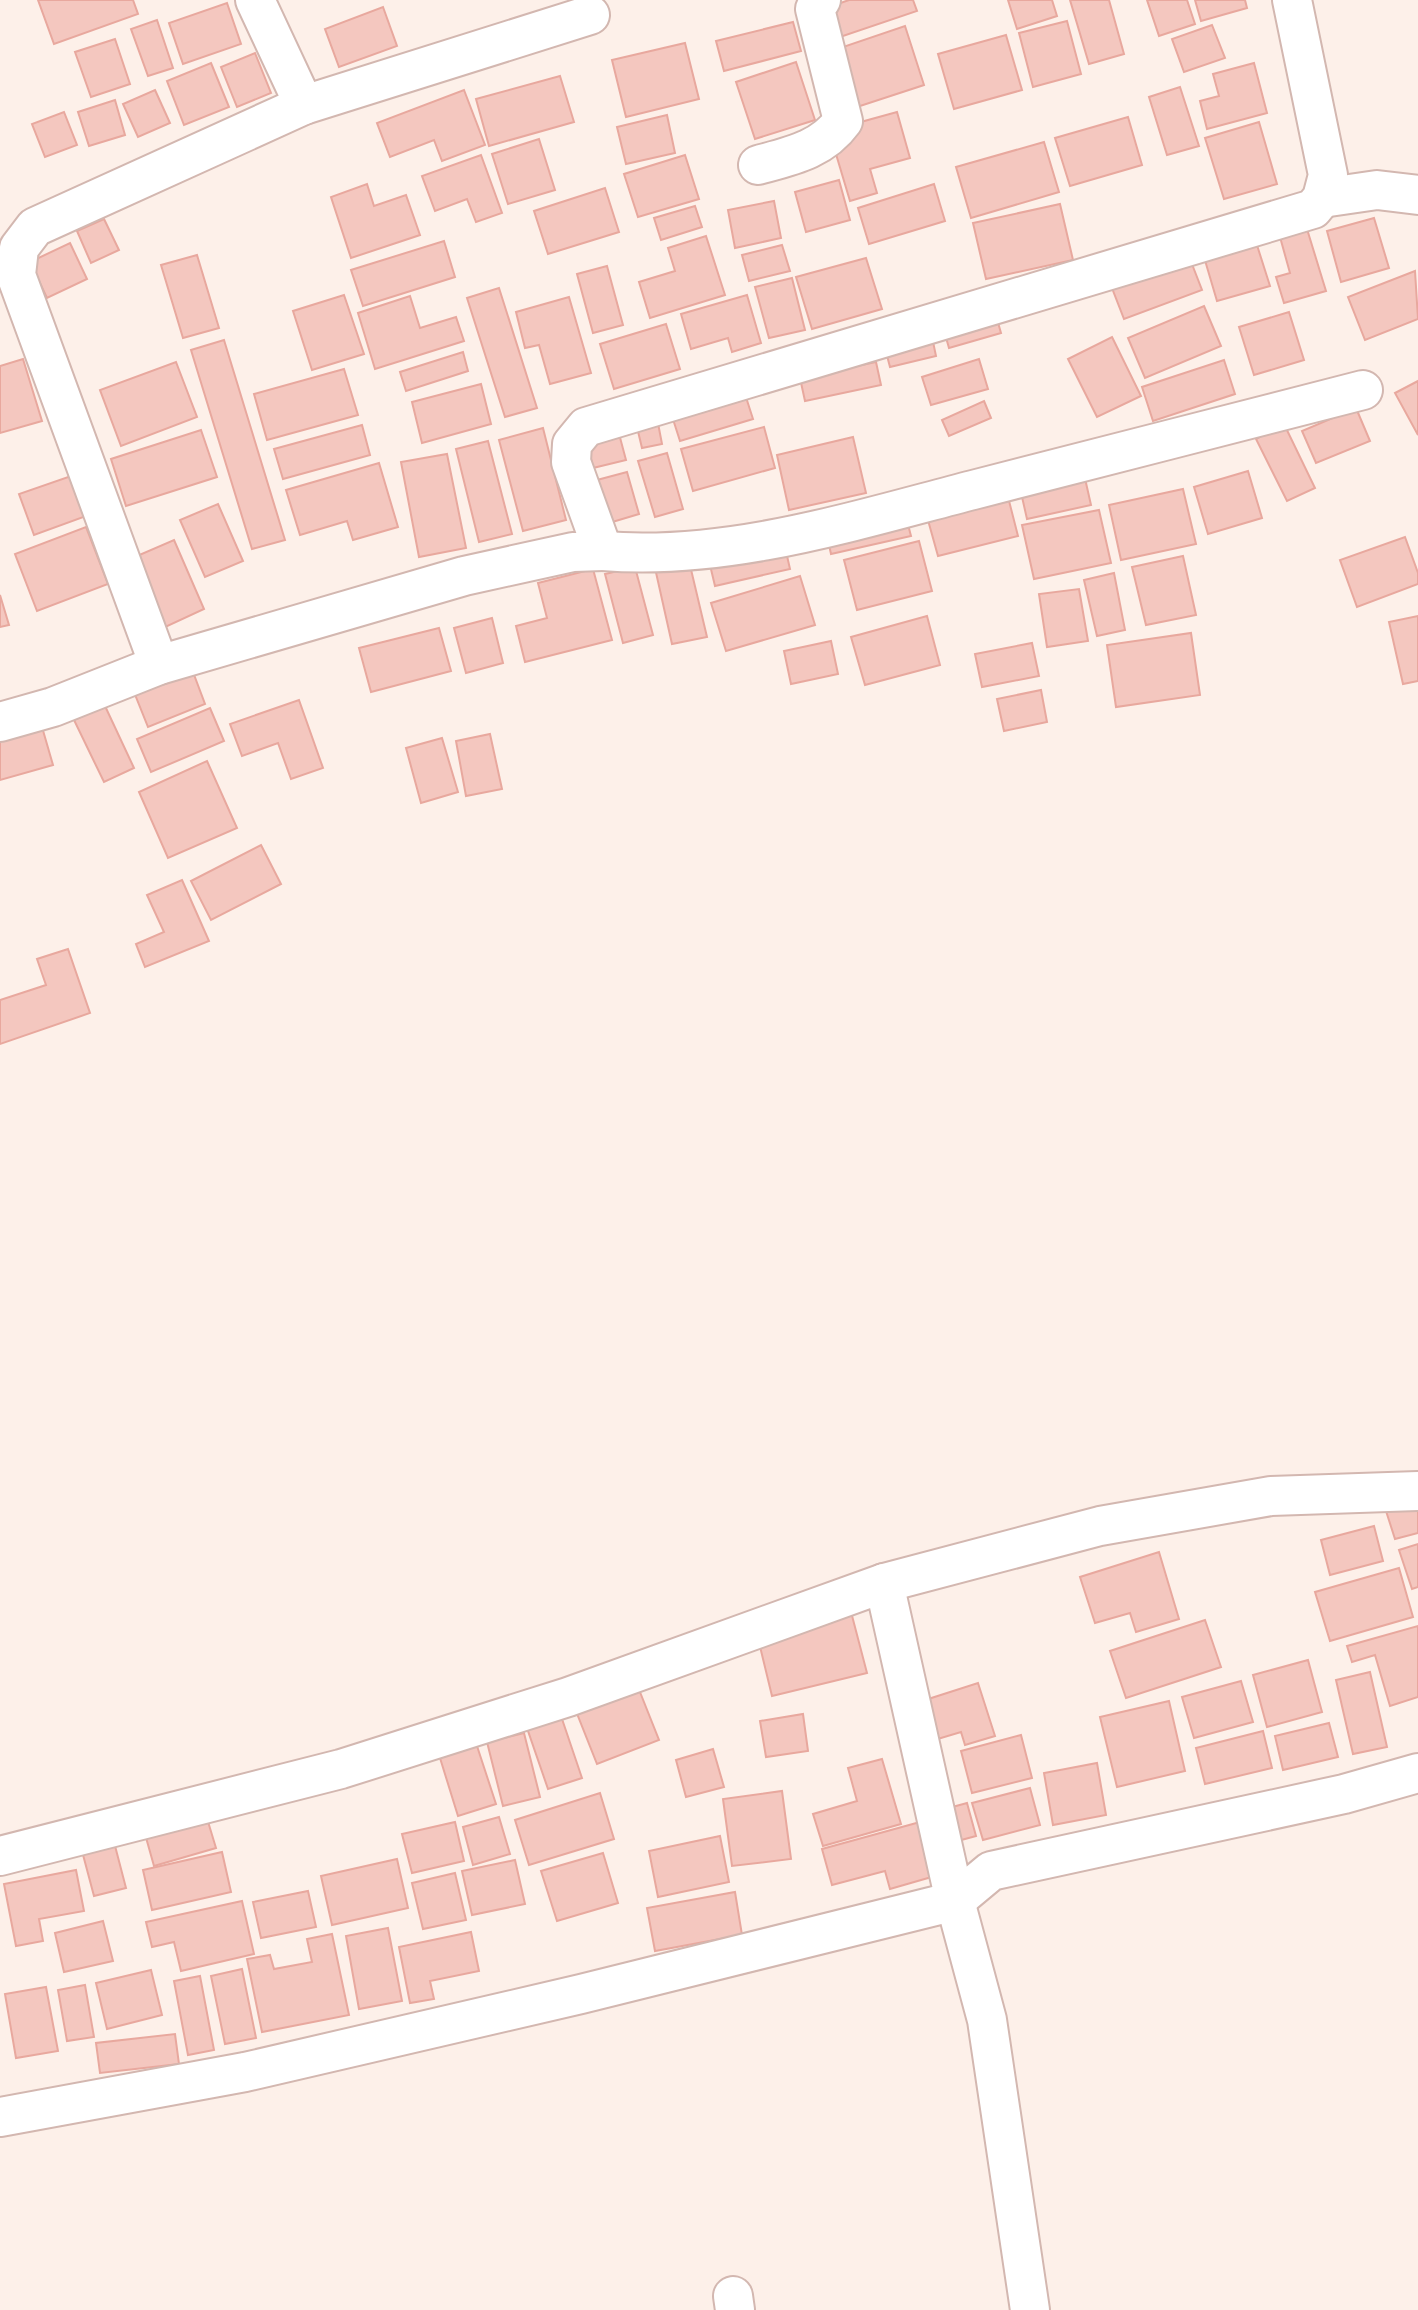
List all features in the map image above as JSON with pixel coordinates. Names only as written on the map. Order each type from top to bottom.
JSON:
[{"type":"street","points":[[255,0],[304,105]]},
{"type":"street","points":[[758,165],[808,151],[833,135],[843,121],[815,9],[821,0]]},
{"type":"street","points":[[603,551],[571,461],[572,444],[586,427],[1312,209],[1322,198],[1328,176],[1292,0]]},
{"type":"street","points":[[159,665],[16,275],[19,248],[35,227],[304,105],[590,16]]},
{"type":"street","points":[[1322,198],[1377,190],[1418,195]]},
{"type":"street","points":[[0,722],[53,707],[159,665],[464,576],[573,552],[641,554],[693,550],[810,532],[1363,390]]},
{"type":"street","points":[[0,1856],[341,1769],[568,1696],[884,1583],[1100,1526],[1272,1496],[1418,1491]]},
{"type":"street","points":[[884,1583],[955,1901],[987,2020],[1030,2310]]},
{"type":"street","points":[[0,2117],[245,2072],[581,1994],[955,1901],[991,1871],[1344,1794],[1418,1773]]},
{"type":"building","points":[[38,0],[133,0],[138,14],[54,44]]},
{"type":"building","points":[[849,0],[913,0],[917,11],[840,37],[829,7]]},
{"type":"building","points":[[1008,0],[1052,0],[1057,16],[1017,29]]},
{"type":"building","points":[[1070,0],[1109,0],[1124,54],[1089,64]]},
{"type":"building","points":[[1147,0],[1187,0],[1195,24],[1159,36]]},
{"type":"building","points":[[1195,0],[1245,0],[1247,8],[1201,21]]},
{"type":"building","points":[[227,3],[241,44],[183,64],[169,23]]},
{"type":"building","points":[[383,7],[397,46],[339,67],[325,29]]},
{"type":"building","points":[[157,20],[173,68],[148,76],[131,29]]},
{"type":"building","points":[[1067,21],[1081,74],[1033,87],[1019,33]]},
{"type":"building","points":[[793,22],[801,51],[724,71],[716,41]]},
{"type":"building","points":[[1212,25],[1225,58],[1184,72],[1172,39]]},
{"type":"building","points":[[905,26],[924,85],[857,107],[837,49]]},
{"type":"building","points":[[1006,35],[1022,90],[954,109],[938,54]]},
{"type":"building","points":[[115,39],[130,84],[91,97],[75,52]]},
{"type":"building","points":[[685,43],[699,99],[626,117],[612,60]]},
{"type":"building","points":[[255,53],[271,93],[237,107],[221,67]]},
{"type":"building","points":[[796,62],[815,120],[755,139],[736,82]]},
{"type":"building","points":[[211,63],[229,107],[184,125],[167,81]]},
{"type":"building","points":[[1254,63],[1267,113],[1207,129],[1200,101],[1219,96],[1213,74]]},
{"type":"building","points":[[560,76],[574,122],[489,146],[476,99]]},
{"type":"building","points":[[1180,87],[1199,146],[1167,155],[1149,97]]},
{"type":"building","points":[[155,90],[170,123],[138,137],[123,104]]},
{"type":"building","points":[[464,90],[485,145],[442,161],[434,140],[390,157],[377,123]]},
{"type":"building","points":[[115,100],[125,135],[89,146],[78,112]]},
{"type":"building","points":[[64,112],[77,145],[45,157],[32,124]]},
{"type":"building","points":[[897,112],[910,158],[870,169],[877,193],[850,201],[833,144],[850,125]]},
{"type":"building","points":[[667,115],[675,153],[626,164],[617,127]]},
{"type":"building","points":[[1128,117],[1142,165],[1070,186],[1055,138]]},
{"type":"building","points":[[1259,122],[1277,184],[1224,199],[1205,138]]},
{"type":"building","points":[[539,139],[555,190],[508,204],[492,154]]},
{"type":"building","points":[[1044,142],[1059,192],[971,218],[956,167]]},
{"type":"building","points":[[481,155],[502,213],[476,222],[467,199],[435,211],[422,176]]},
{"type":"building","points":[[685,155],[699,199],[638,217],[624,174]]},
{"type":"building","points":[[839,180],[850,220],[806,232],[795,192]]},
{"type":"building","points":[[367,184],[374,206],[406,195],[420,235],[351,258],[331,197]]},
{"type":"building","points":[[934,184],[945,221],[869,244],[858,208]]},
{"type":"building","points":[[605,188],[619,232],[548,254],[534,211]]},
{"type":"building","points":[[774,201],[781,238],[735,248],[728,210]]},
{"type":"building","points":[[1060,204],[1073,260],[986,279],[973,223]]},
{"type":"building","points":[[695,206],[702,227],[661,240],[654,218]]},
{"type":"building","points":[[1374,218],[1389,268],[1341,282],[1327,231]]},
{"type":"building","points":[[104,219],[119,250],[91,263],[77,231]]},
{"type":"building","points":[[1307,229],[1326,291],[1284,303],[1276,277],[1290,273],[1280,237]]},
{"type":"building","points":[[706,236],[725,295],[650,318],[639,282],[675,271],[668,248]]},
{"type":"building","points":[[444,241],[455,277],[363,306],[351,270]]},
{"type":"building","points":[[1256,242],[1270,286],[1217,301],[1204,257]]},
{"type":"building","points":[[70,243],[87,279],[47,298],[30,262]]},
{"type":"building","points":[[782,245],[790,271],[749,281],[742,255]]},
{"type":"building","points":[[197,255],[219,328],[183,338],[161,265]]},
{"type":"building","points":[[866,258],[882,309],[812,329],[796,277]]},
{"type":"building","points":[[1190,259],[1202,290],[1124,319],[1112,288]]},
{"type":"building","points":[[607,266],[623,325],[593,333],[577,274]]},
{"type":"building","points":[[1415,271],[1418,319],[1365,340],[1348,297]]},
{"type":"building","points":[[792,278],[805,330],[769,338],[755,287]]},
{"type":"building","points":[[499,288],[537,408],[505,417],[467,298]]},
{"type":"building","points":[[344,295],[364,354],[312,370],[293,311]]},
{"type":"building","points":[[747,295],[761,343],[732,352],[728,338],[691,349],[681,314]]},
{"type":"building","points":[[410,296],[420,328],[456,317],[464,341],[375,369],[358,313]]},
{"type":"building","points":[[569,297],[591,373],[550,384],[539,345],[525,348],[516,312]]},
{"type":"building","points":[[1204,306],[1221,346],[1145,378],[1128,338]]},
{"type":"building","points":[[1289,312],[1304,360],[1254,375],[1239,327]]},
{"type":"building","points":[[997,319],[1001,333],[949,348],[945,334]]},
{"type":"building","points":[[666,324],[680,369],[614,389],[600,344]]},
{"type":"building","points":[[932,337],[936,356],[890,367],[885,348]]},
{"type":"building","points":[[1112,337],[1141,396],[1097,417],[1068,359]]},
{"type":"building","points":[[224,340],[285,540],[252,549],[191,350]]},
{"type":"building","points":[[463,352],[468,371],[406,391],[400,372]]},
{"type":"building","points":[[23,359],[42,421],[0,433],[0,366]]},
{"type":"building","points":[[979,359],[988,389],[931,405],[922,377]]},
{"type":"building","points":[[1224,360],[1235,394],[1153,421],[1142,387]]},
{"type":"building","points":[[176,362],[197,417],[121,446],[100,390]]},
{"type":"building","points":[[876,362],[881,385],[805,401],[800,378]]},
{"type":"building","points":[[344,369],[358,415],[267,440],[254,394]]},
{"type":"building","points":[[1418,381],[1418,435],[1395,393]]},
{"type":"building","points":[[481,384],[491,424],[422,443],[412,402]]},
{"type":"building","points":[[744,391],[753,419],[680,441],[671,413]]},
{"type":"building","points":[[984,401],[991,418],[949,436],[942,420]]},
{"type":"building","points":[[1356,408],[1370,441],[1316,463],[1302,431]]},
{"type":"building","points":[[657,418],[662,444],[642,448],[636,423]]},
{"type":"building","points":[[1284,424],[1315,488],[1287,501],[1256,439]]},
{"type":"building","points":[[362,425],[370,455],[283,479],[274,449]]},
{"type":"building","points":[[764,427],[775,468],[693,491],[681,449]]},
{"type":"building","points":[[543,428],[566,520],[523,531],[499,440]]},
{"type":"building","points":[[201,430],[217,477],[126,506],[111,459]]},
{"type":"building","points":[[618,430],[626,460],[593,468],[586,437]]},
{"type":"building","points":[[853,437],[866,493],[789,510],[777,455]]},
{"type":"building","points":[[488,441],[512,534],[479,542],[456,449]]},
{"type":"building","points":[[667,453],[683,509],[655,517],[638,461]]},
{"type":"building","points":[[447,454],[466,548],[419,557],[401,462]]},
{"type":"building","points":[[379,463],[398,527],[353,540],[347,521],[300,535],[286,490]]},
{"type":"building","points":[[1248,471],[1262,518],[1208,534],[1194,487]]},
{"type":"building","points":[[627,472],[639,514],[609,523],[597,480]]},
{"type":"building","points":[[1084,474],[1091,505],[1027,519],[1020,488]]},
{"type":"building","points":[[74,475],[89,515],[34,535],[19,494]]},
{"type":"building","points":[[1183,489],[1196,544],[1121,560],[1109,505]]},
{"type":"building","points":[[1007,493],[1018,536],[938,556],[926,513]]},
{"type":"building","points":[[218,504],[243,561],[205,577],[180,520]]},
{"type":"building","points":[[1099,510],[1111,563],[1034,579],[1022,525]]},
{"type":"building","points":[[906,517],[911,536],[831,554],[827,536]]},
{"type":"building","points":[[86,527],[108,584],[37,611],[15,554]]},
{"type":"building","points":[[1405,537],[1418,573],[1418,584],[1357,607],[1340,560]]},
{"type":"building","points":[[174,540],[204,609],[161,629],[130,559]]},
{"type":"building","points":[[919,541],[932,591],[857,610],[844,560]]},
{"type":"building","points":[[785,547],[790,569],[715,586],[710,565]]},
{"type":"building","points":[[1183,556],[1196,615],[1146,625],[1132,567]]},
{"type":"building","points":[[689,561],[707,637],[672,644],[655,568]]},
{"type":"building","points":[[635,567],[653,635],[623,643],[605,574]]},
{"type":"building","points":[[593,569],[612,640],[525,662],[516,626],[547,618],[538,583]]},
{"type":"building","points":[[1114,573],[1125,630],[1097,636],[1084,580]]},
{"type":"building","points":[[800,576],[815,625],[726,651],[711,603]]},
{"type":"building","points":[[1079,589],[1088,641],[1047,647],[1039,594]]},
{"type":"building","points":[[0,595],[9,625],[0,627]]},
{"type":"building","points":[[927,616],[940,665],[865,685],[851,637]]},
{"type":"building","points":[[1418,616],[1418,681],[1403,684],[1389,622]]},
{"type":"building","points":[[492,618],[503,663],[466,673],[454,628]]},
{"type":"building","points":[[439,628],[451,671],[371,692],[359,648]]},
{"type":"building","points":[[1191,633],[1200,695],[1116,707],[1107,645]]},
{"type":"building","points":[[831,641],[838,674],[791,684],[784,651]]},
{"type":"building","points":[[1032,643],[1039,676],[982,687],[975,654]]},
{"type":"building","points":[[190,664],[205,704],[148,727],[132,687]]},
{"type":"building","points":[[1041,690],[1047,722],[1004,731],[997,699]]},
{"type":"building","points":[[299,700],[323,768],[291,779],[278,743],[242,756],[230,724]]},
{"type":"building","points":[[105,706],[134,768],[104,782],[74,720]]},
{"type":"building","points":[[210,708],[224,741],[151,772],[137,739]]},
{"type":"building","points":[[42,727],[53,765],[0,780],[0,739]]},
{"type":"building","points":[[490,734],[502,789],[466,796],[456,741]]},
{"type":"building","points":[[442,738],[458,792],[421,803],[406,748]]},
{"type":"building","points":[[207,761],[237,828],[168,858],[139,792]]},
{"type":"building","points":[[261,845],[281,884],[211,920],[191,881]]},
{"type":"building","points":[[182,880],[209,941],[145,967],[136,944],[164,932],[147,895]]},
{"type":"building","points":[[68,949],[90,1013],[0,1044],[0,1000],[46,985],[37,959]]},
{"type":"building","points":[[1418,1501],[1418,1533],[1395,1539],[1386,1511]]},
{"type":"building","points":[[1374,1526],[1383,1561],[1330,1575],[1321,1540]]},
{"type":"building","points":[[1418,1544],[1418,1587],[1412,1589],[1399,1550]]},
{"type":"building","points":[[1159,1552],[1179,1619],[1136,1632],[1130,1613],[1095,1623],[1080,1577]]},
{"type":"building","points":[[1399,1568],[1413,1617],[1330,1641],[1315,1592]]},
{"type":"building","points":[[850,1608],[867,1673],[772,1696],[756,1630]]},
{"type":"building","points":[[1205,1620],[1221,1667],[1126,1698],[1110,1651]]},
{"type":"building","points":[[1418,1626],[1418,1697],[1390,1706],[1375,1655],[1352,1662],[1347,1646]]},
{"type":"building","points":[[1308,1660],[1322,1712],[1267,1727],[1253,1675]]},
{"type":"building","points":[[1370,1672],[1387,1747],[1353,1754],[1336,1680]]},
{"type":"building","points":[[1241,1681],[1253,1722],[1194,1738],[1182,1697]]},
{"type":"building","points":[[636,1682],[659,1740],[597,1764],[574,1706]]},
{"type":"building","points":[[978,1683],[995,1736],[965,1745],[961,1732],[931,1741],[919,1702]]},
{"type":"building","points":[[1169,1701],[1185,1771],[1117,1787],[1100,1717]]},
{"type":"building","points":[[803,1714],[808,1751],[766,1757],[760,1721]]},
{"type":"building","points":[[561,1716],[582,1778],[548,1789],[527,1728]]},
{"type":"building","points":[[1329,1723],[1338,1757],[1283,1770],[1275,1736]]},
{"type":"building","points":[[1263,1731],[1272,1768],[1205,1784],[1196,1748]]},
{"type":"building","points":[[524,1733],[540,1797],[503,1806],[487,1742]]},
{"type":"building","points":[[1021,1735],[1032,1778],[972,1793],[961,1751]]},
{"type":"building","points":[[477,1746],[496,1804],[458,1816],[440,1758]]},
{"type":"building","points":[[713,1749],[724,1787],[686,1797],[676,1760]]},
{"type":"building","points":[[882,1759],[901,1824],[823,1846],[813,1814],[857,1801],[848,1768]]},
{"type":"building","points":[[1097,1763],[1106,1815],[1053,1825],[1044,1773]]},
{"type":"building","points":[[1030,1788],[1040,1825],[983,1840],[972,1803]]},
{"type":"building","points":[[782,1791],[791,1859],[732,1866],[723,1799]]},
{"type":"building","points":[[600,1793],[614,1839],[529,1865],[515,1820]]},
{"type":"building","points":[[967,1803],[976,1836],[954,1842],[945,1809]]},
{"type":"building","points":[[206,1815],[216,1848],[154,1866],[145,1834]]},
{"type":"building","points":[[499,1817],[510,1854],[473,1865],[463,1827]]},
{"type":"building","points":[[455,1822],[464,1861],[412,1873],[402,1834]]},
{"type":"building","points":[[920,1822],[935,1876],[890,1889],[885,1871],[832,1885],[822,1849]]},
{"type":"building","points":[[720,1836],[729,1882],[658,1897],[649,1851]]},
{"type":"building","points":[[114,1842],[126,1888],[94,1896],[82,1851]]},
{"type":"building","points":[[222,1852],[231,1892],[152,1910],[143,1870]]},
{"type":"building","points":[[603,1853],[618,1903],[557,1921],[541,1871]]},
{"type":"building","points":[[397,1859],[408,1908],[332,1925],[321,1876]]},
{"type":"building","points":[[515,1860],[525,1904],[472,1915],[462,1871]]},
{"type":"building","points":[[76,1870],[84,1911],[39,1919],[43,1941],[16,1946],[4,1884]]},
{"type":"building","points":[[455,1873],[466,1920],[423,1929],[412,1883]]},
{"type":"building","points":[[308,1891],[316,1927],[261,1938],[253,1902]]},
{"type":"building","points":[[735,1892],[742,1935],[655,1951],[647,1908]]},
{"type":"building","points":[[242,1901],[254,1954],[181,1971],[174,1942],[152,1947],[146,1922]]},
{"type":"building","points":[[103,1921],[113,1961],[64,1972],[55,1933]]},
{"type":"building","points":[[388,1928],[402,2001],[359,2009],[346,1936]]},
{"type":"building","points":[[471,1932],[479,1971],[430,1981],[434,1999],[410,2003],[399,1947]]},
{"type":"building","points":[[332,1934],[349,2015],[262,2032],[247,1959],[270,1955],[274,1969],[312,1962],[307,1939]]},
{"type":"building","points":[[242,1969],[256,2038],[225,2044],[211,1976]]},
{"type":"building","points":[[151,1970],[162,2015],[107,2029],[96,1983]]},
{"type":"building","points":[[200,1976],[214,2050],[188,2055],[174,1981]]},
{"type":"building","points":[[85,1985],[94,2037],[67,2041],[58,1990]]},
{"type":"building","points":[[46,1987],[58,2051],[16,2058],[5,1994]]},
{"type":"building","points":[[175,2034],[179,2064],[100,2073],[96,2043]]}]
